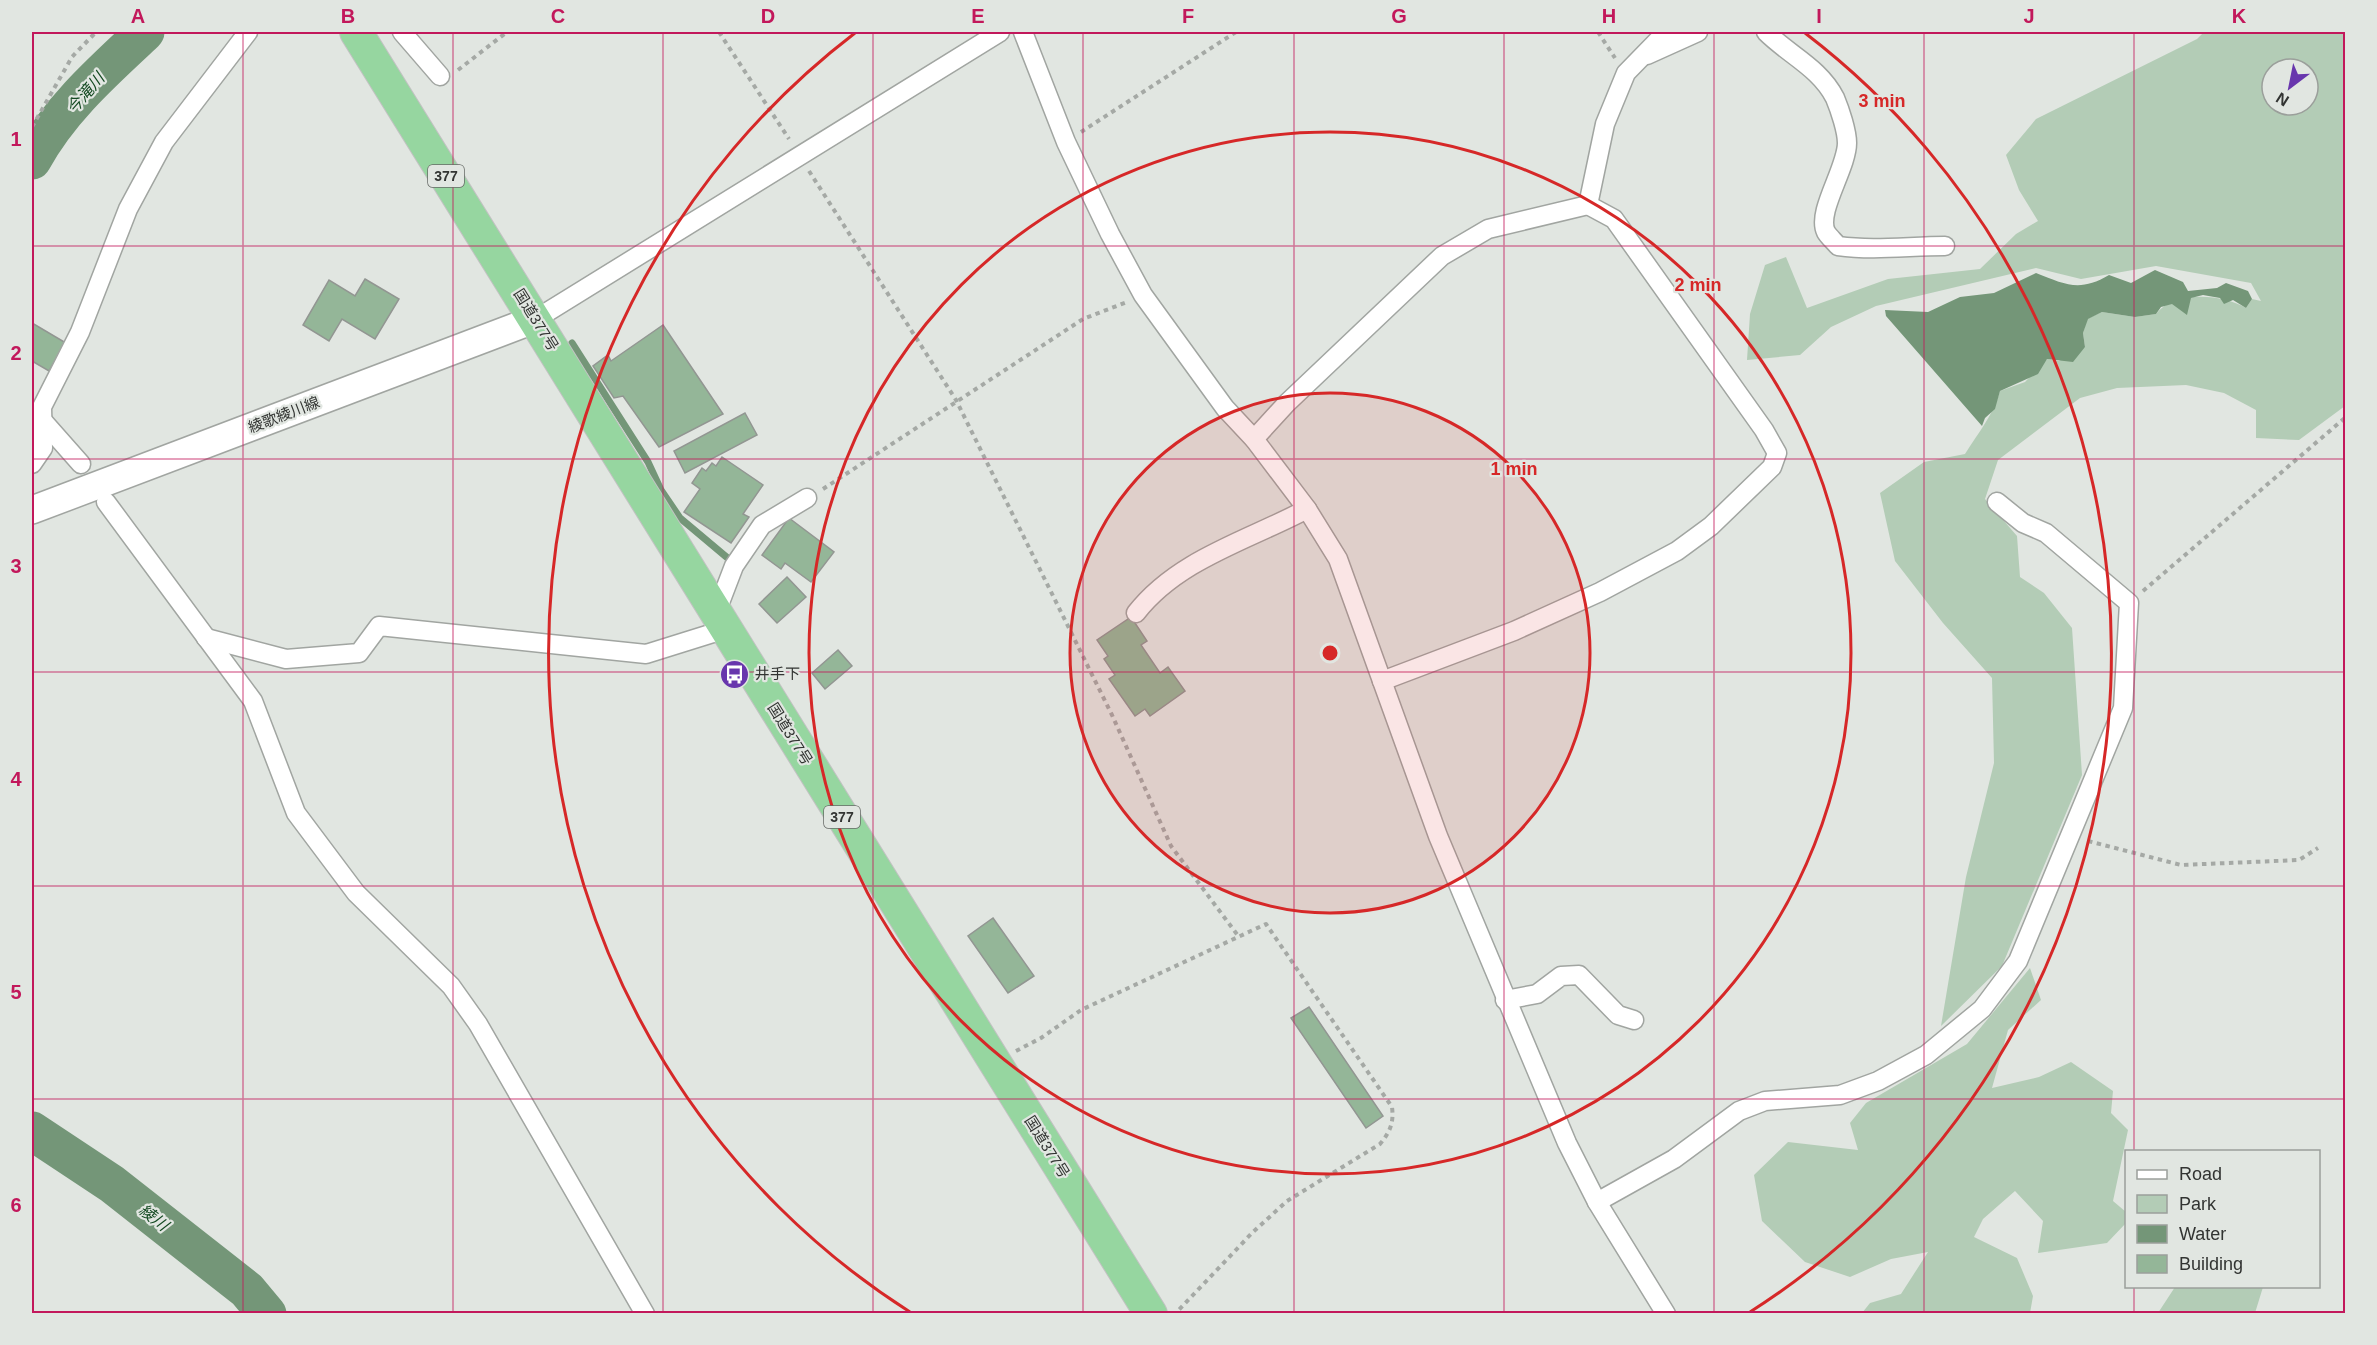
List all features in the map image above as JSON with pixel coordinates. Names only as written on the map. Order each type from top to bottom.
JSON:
[{"type":"highway","name":"国道377号","points":[[356,32],[1151,1314]]},
{"type":"main road","name":"綾歌綾川線","points":[[32,510],[536,320]]},
{"type":"street","points":[[32,464],[43,448],[39,410],[80,332],[128,209],[164,142],[248,32]]},
{"type":"street","points":[[402,32],[440,76]]},
{"type":"street","points":[[536,320],[1000,32]]},
{"type":"street","points":[[1023,32],[1066,142],[1143,296],[1225,408],[1254,439],[1307,509],[1338,559],[1438,836],[1567,1143],[1597,1202],[1666,1314]]},
{"type":"street","points":[[1588,205],[1605,124],[1626,74],[1666,32]]},
{"type":"street","points":[[1640,58],[1698,32]]},
{"type":"street","points":[[1766,32],[1821,76],[1835,100],[1847,143],[1841,173],[1824,215],[1825,230],[1838,246],[1867,250],[1905,246],[1945,246]]},
{"type":"street","points":[[1254,439],[1287,403],[1442,256],[1488,229],[1588,205],[1614,219],[1764,430],[1777,453],[1773,468],[1711,526],[1677,552],[1600,592],[1514,631],[1382,681]]},
{"type":"street","points":[[39,410],[81,464]]},
{"type":"street","points":[[206,638],[286,659],[359,653],[380,626],[646,654],[721,621],[734,566],[762,525],[807,498]]},
{"type":"street","points":[[106,502],[253,701],[296,813],[356,893],[451,986],[477,1024],[645,1314]]},
{"type":"street","points":[[1597,1202],[1674,1159],[1739,1111],[1766,1101],[1840,1095],[1878,1081],[1926,1055],[1982,1010],[2018,961],[2123,708],[2129,603],[2046,533],[2023,523],[1997,502]]},
{"type":"street","points":[[1136,613],[1145,602],[1205,556],[1262,533],[1307,509]]},
{"type":"street","points":[[1505,1000],[1537,994],[1561,976],[1579,975],[1618,1015],[1634,1020]]},
{"type":"path","points":[[32,127],[72,57],[96,32]]},
{"type":"path","points":[[720,32],[957,400],[1112,715],[1171,846],[1239,937]]},
{"type":"path","points":[[1066,142],[1236,32]]},
{"type":"path","points":[[1598,32],[1626,74]]},
{"type":"path","points":[[807,498],[847,475],[957,400],[1083,319],[1143,296]]},
{"type":"path","points":[[2129,603],[2346,417]]},
{"type":"path","points":[[2070,836],[2181,864],[2299,860],[2318,848]]},
{"type":"path","points":[[994,1062],[1041,1038],[1081,1010],[1266,924],[1392,1107],[1393,1119],[1389,1133],[1380,1144],[1287,1201],[1175,1314]]},
{"type":"green space","points":[[2204,32],[2345,32],[2345,406],[2299,440],[2256,438],[2256,410],[2224,393],[2186,385],[2117,388],[2080,398],[1998,460],[1985,499],[2017,536],[2020,577],[2044,593],[2072,628],[2082,775],[2002,966],[1941,1026],[1966,877],[1994,763],[1992,678],[1943,623],[1895,561],[1880,493],[1924,462],[1965,454],[1990,416],[2000,391],[2025,382],[2047,359],[2059,361],[2085,347],[2083,333],[2087,319],[2102,312],[2135,317],[2156,314],[2164,306],[2186,298],[2212,297],[2246,308],[2252,299],[2261,301],[2251,283],[2156,266],[2081,279],[2036,268],[1876,306],[1831,327],[1800,355],[1747,360],[1750,314],[1765,265],[1786,257],[1807,308],[1888,279],[1980,269],[2016,234],[2038,221],[2019,190],[2006,155],[2036,119],[2197,39]]},
{"type":"green space","points":[[2030,968],[2041,1000],[2008,1030],[1992,1088],[2039,1077],[2071,1062],[2113,1091],[2111,1113],[2128,1130],[2113,1201],[2125,1211],[2125,1224],[2107,1243],[2038,1253],[2043,1221],[2015,1191],[1983,1219],[1974,1237],[2017,1258],[2033,1296],[2030,1313],[1862,1313],[1870,1303],[1901,1294],[1928,1252],[1891,1259],[1850,1277],[1805,1262],[1762,1221],[1754,1175],[1788,1142],[1858,1150],[1850,1123],[1866,1103],[1967,1044]]},
{"type":"green space","points":[[2174,1288],[2263,1288],[2255,1313],[2158,1313]]},
{"type":"water","points":[[2155,270],[2183,282],[2188,291],[2217,288],[2226,283],[2248,291],[2252,299],[2246,308],[2233,300],[2224,304],[2220,298],[2203,295],[2191,298],[2187,315],[2172,304],[2161,307],[2156,314],[2135,317],[2102,312],[2088,319],[2083,333],[2085,347],[2073,362],[2047,359],[2038,374],[2000,391],[1995,409],[1985,418],[1982,426],[1886,316],[1885,310],[1928,312],[1960,297],[1994,293],[2036,273],[2056,281],[2081,285],[2090,284],[2109,275],[2131,283]]},
{"type":"building","points":[[365,279],[399,299],[375,339],[342,319],[329,341],[303,325],[329,280],[355,296]]},
{"type":"building","points":[[32,323],[66,343],[49,371],[32,361]]},
{"type":"building","points":[[663,325],[723,414],[659,447],[623,396],[614,398],[593,366],[608,355],[611,361]]},
{"type":"building","points":[[745,413],[757,435],[685,473],[674,451]]},
{"type":"building","points":[[722,457],[763,485],[743,514],[749,517],[731,543],[684,512],[700,489],[692,483],[702,468],[706,471],[712,463],[716,466]]},
{"type":"building","points":[[789,518],[834,552],[811,582],[785,563],[781,569],[762,555]]},
{"type":"building","points":[[787,577],[806,597],[777,623],[759,604]]},
{"type":"building","points":[[1131,617],[1147,641],[1141,645],[1160,673],[1168,667],[1185,691],[1150,716],[1145,709],[1135,716],[1109,679],[1115,675],[1104,659],[1108,656],[1097,640]]},
{"type":"building","points":[[838,650],[852,666],[825,689],[812,673]]},
{"type":"building","points":[[993,918],[1034,976],[1008,993],[968,936]]},
{"type":"building","points":[[1309,1007],[1383,1116],[1366,1128],[1291,1018]]},
{"type":"waterway","name":"今滝川","points":[[32,160],[55,124],[69,108],[98,76],[145,32]]},
{"type":"waterway","points":[[572,343],[648,462],[661,490],[680,518],[730,560]]},
{"type":"waterway","name":"綾川","points":[[32,1131],[112,1184],[247,1290],[267,1314]]},
{"type":"place","name":"井手下","points":[[734,674]]}]
